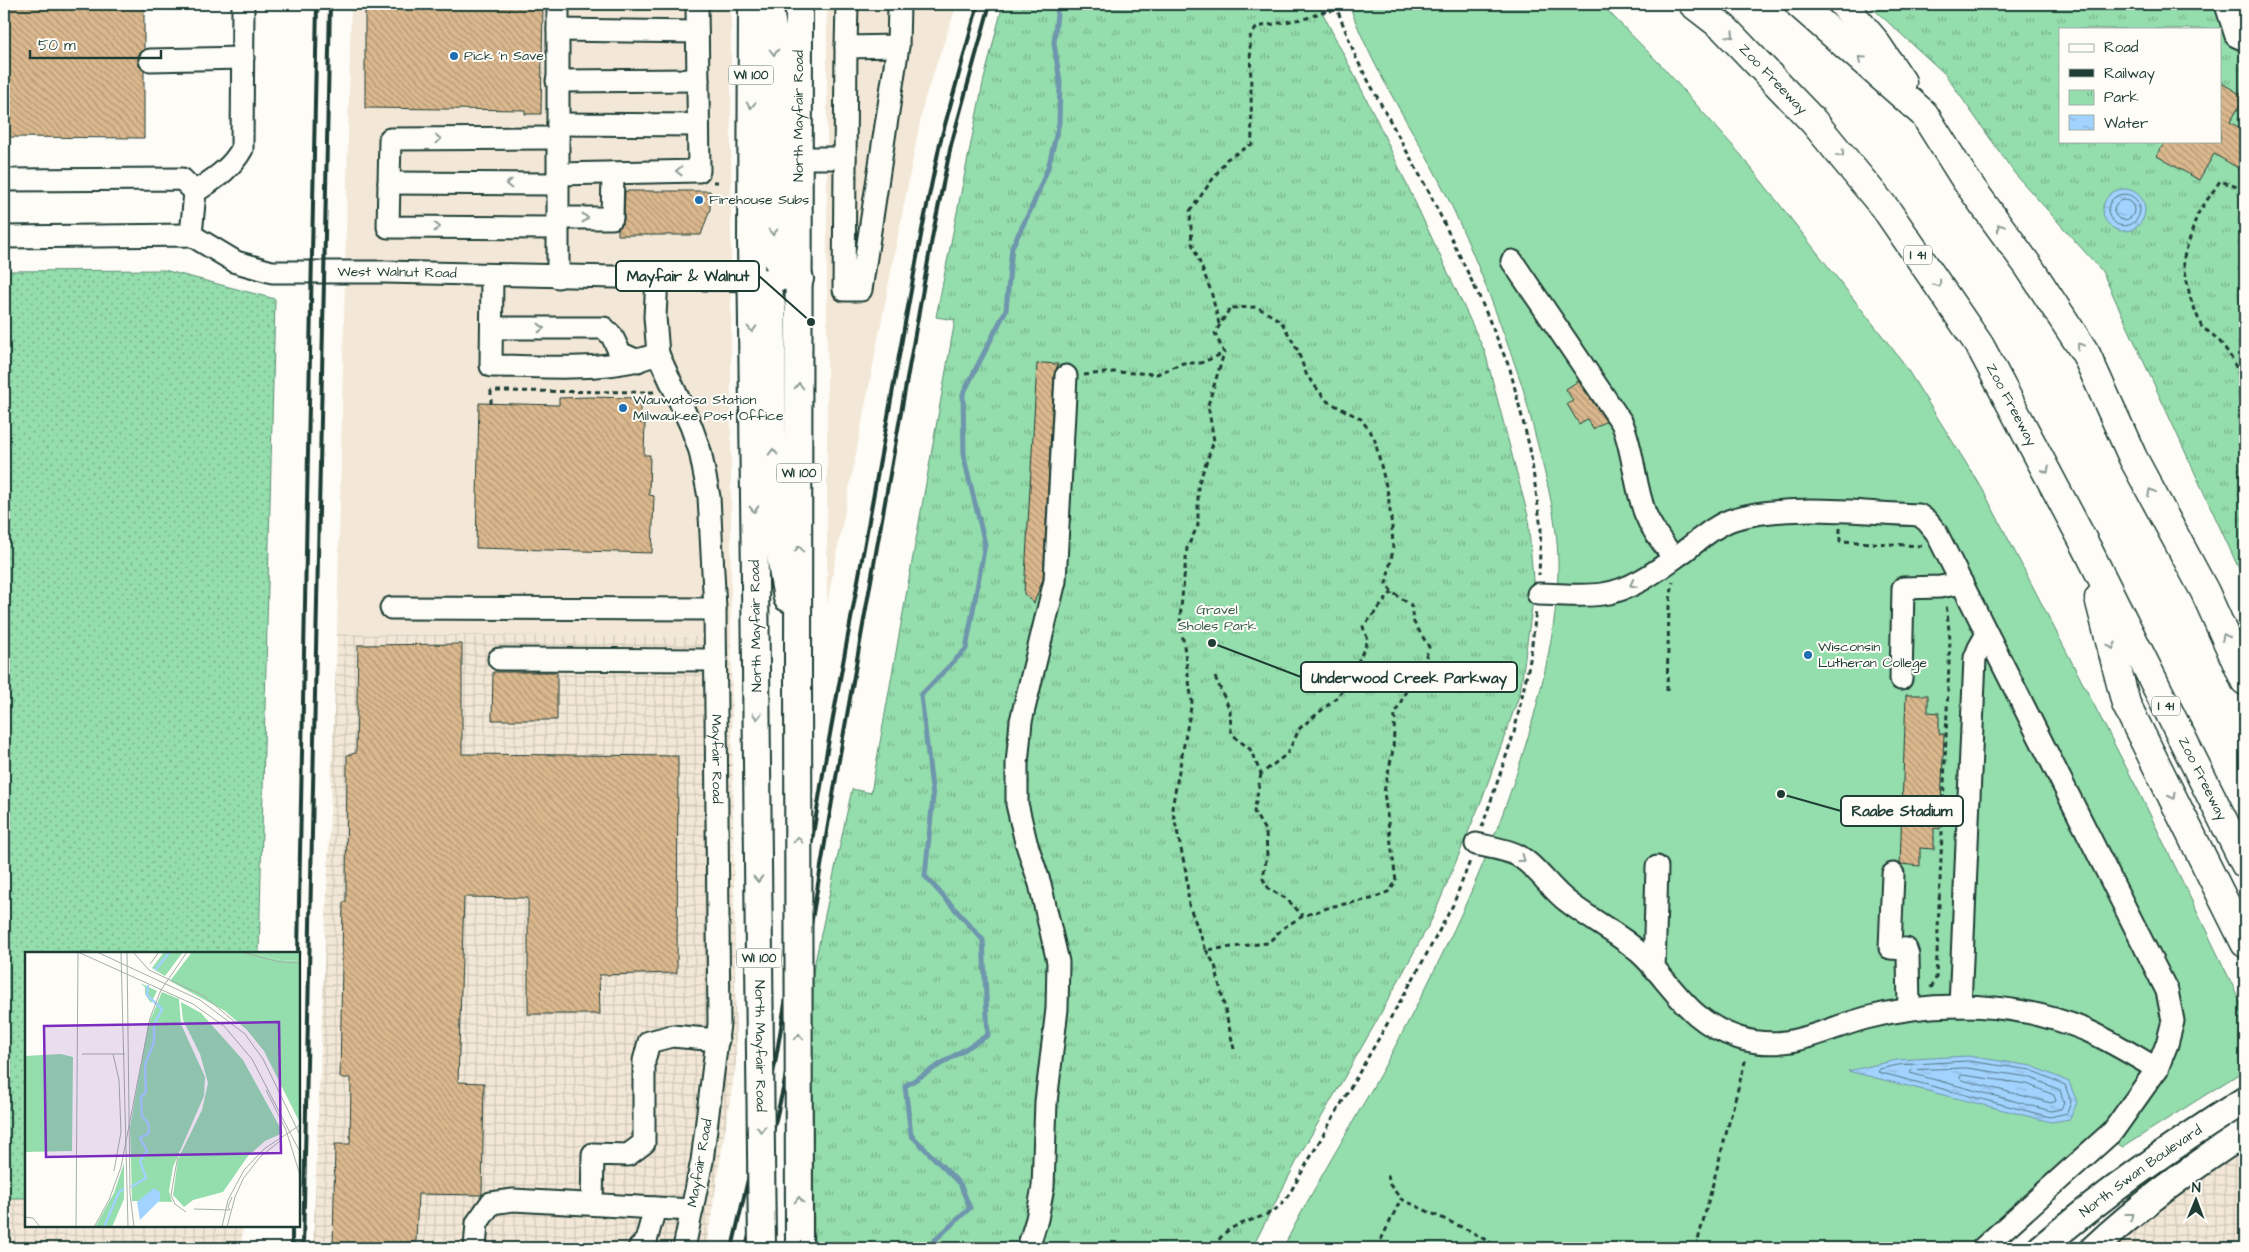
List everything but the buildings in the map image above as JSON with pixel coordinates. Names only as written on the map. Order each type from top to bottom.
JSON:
[{"type":"highway","name":"Zoo Freeway","points":[[1693,4],[1724,28],[1814,122],[1888,212],[1980,346],[2087,548],[2245,864]]},
{"type":"highway","points":[[1799,4],[1924,114]]},
{"type":"highway","points":[[1843,4],[1873,39],[1965,179],[2029,267],[2086,354],[2133,458],[2205,592],[2245,681]]},
{"type":"highway","points":[[2087,548],[2126,704],[2245,943]]},
{"type":"main road","name":"North Mayfair Road","points":[[752,4],[751,280],[762,1248]]},
{"type":"main road","points":[[769,4],[774,50],[773,248],[776,263],[782,270],[800,279]]},
{"type":"main road","name":"North Mayfair Road","points":[[799,1248],[800,4]]},
{"type":"main road","points":[[751,280],[766,289],[771,296],[775,522],[779,560],[798,662]]},
{"type":"main road","name":"North Swan Boulevard","points":[[2041,1248],[2083,1212],[2143,1167],[2245,1100]]},
{"type":"main road","name":"North Swan Boulevard","points":[[2094,1248],[2119,1224],[2172,1183],[2245,1133]]},
{"type":"street","points":[[195,192],[235,162],[242,149],[243,4]]},
{"type":"street","points":[[558,4],[558,277]]},
{"type":"street","points":[[389,183],[558,179],[613,173],[699,171],[697,4]]},
{"type":"street","points":[[847,4],[844,290],[861,290],[898,46],[899,4]]},
{"type":"street","points":[[2228,4],[2227,8],[2236,36],[2245,40]]},
{"type":"street","points":[[558,30],[698,32]]},
{"type":"street","points":[[846,47],[898,46]]},
{"type":"street","points":[[150,60],[243,58]]},
{"type":"street","points":[[558,82],[698,80]]},
{"type":"street","points":[[613,173],[612,218],[558,223],[388,227],[390,139],[698,125]]},
{"type":"street","points":[[800,158],[845,158]]},
{"type":"street","points":[[4,180],[182,179],[195,192]]},
{"type":"street","points":[[4,237],[191,235],[195,192]]},
{"type":"street","name":"West Walnut Road","points":[[191,235],[236,262],[272,272],[363,272],[751,280],[800,279]]},
{"type":"street","points":[[1512,261],[1622,423],[1630,447],[1644,512],[1657,538],[1674,558]]},
{"type":"street","points":[[492,275],[492,366],[611,366],[648,357]]},
{"type":"street","name":"Mayfair Road","points":[[657,278],[656,317],[648,357],[691,426],[706,476],[712,524],[715,609],[718,1040],[702,1161],[684,1248]]},
{"type":"street","points":[[492,328],[604,328],[612,336],[620,353],[648,357]]},
{"type":"street","points":[[1028,1248],[1037,1219],[1043,1187],[1046,1102],[1057,1009],[1058,962],[1040,884],[1026,842],[1017,804],[1017,764],[1021,721],[1055,581],[1066,376]]},
{"type":"street","points":[[1538,594],[1602,595],[1620,590],[1635,584],[1713,530],[1732,520],[1760,514],[1791,511],[1919,515],[1928,521],[1936,532],[1953,585],[1987,634],[2167,991],[2173,1021],[2167,1044],[2157,1069],[2113,1131],[1983,1248]]},
{"type":"street","points":[[1901,679],[1903,588],[1953,585]]},
{"type":"street","points":[[391,608],[715,609]]},
{"type":"street","points":[[1960,1006],[1975,658],[1978,648],[1987,634]]},
{"type":"street","points":[[499,660],[716,660]]},
{"type":"street","points":[[1476,844],[1516,855],[1525,861],[1569,903],[1630,944],[1696,1016],[1713,1027],[1752,1041],[1775,1043],[1795,1041],[1864,1019],[1909,1002],[2027,1014],[2076,1027],[2108,1040],[2157,1069]]},
{"type":"street","points":[[1654,968],[1657,867]]},
{"type":"street","points":[[1893,874],[1890,948],[1906,949],[1909,968],[1909,1002]]},
{"type":"street","points":[[592,1204],[593,1154],[628,1155],[644,1143],[644,1061],[649,1042],[672,1036],[718,1040]]},
{"type":"street","points":[[475,1248],[476,1223],[491,1203],[513,1200],[692,1210]]},
{"type":"street","points":[[639,1248],[646,1241],[655,1208]]},
{"type":"path","points":[[1215,1248],[1221,1237],[1235,1225],[1275,1209],[1285,1200],[1453,905],[1514,733],[1530,660],[1538,594],[1542,528],[1530,449],[1510,369],[1479,296],[1430,194],[1357,60],[1335,4]]},
{"type":"path","points":[[1219,325],[1211,291],[1192,242],[1190,211],[1228,159],[1252,144],[1250,37],[1257,27],[1307,18],[1322,12],[1337,10]]},
{"type":"path","points":[[2245,190],[2220,181],[2197,216],[2184,260],[2190,297],[2202,328],[2215,335],[2239,371],[2245,392]]},
{"type":"path","points":[[1206,950],[1268,942],[1283,928],[1303,916],[1334,906],[1371,899],[1390,891],[1396,881],[1384,792],[1393,750],[1395,714],[1406,691],[1420,676],[1429,647],[1413,621],[1412,605],[1392,592],[1386,579],[1393,550],[1392,527],[1388,494],[1374,437],[1361,419],[1327,401],[1307,376],[1297,349],[1280,321],[1257,307],[1230,308],[1215,333],[1224,353],[1208,405],[1214,441],[1198,485],[1198,526],[1187,548],[1180,618],[1192,702],[1172,808],[1186,872],[1189,905],[1206,950],[1215,965],[1234,1049]]},
{"type":"path","points":[[1066,376],[1114,372],[1157,374],[1183,363],[1202,363],[1224,353]]},
{"type":"path","points":[[492,404],[492,391],[655,392]]},
{"type":"path","points":[[1831,527],[1840,527],[1840,541],[1921,545],[1926,552]]},
{"type":"path","points":[[1667,691],[1669,607],[1671,586],[1677,570],[1674,558]]},
{"type":"path","points":[[1909,1002],[1934,986],[1936,978],[1953,585]]},
{"type":"path","points":[[1261,774],[1287,754],[1300,728],[1333,701],[1348,684],[1368,640],[1362,627],[1392,592]]},
{"type":"path","points":[[1215,678],[1230,710],[1231,732],[1250,749],[1261,774],[1254,812],[1266,832],[1267,854],[1263,879],[1269,888],[1287,899],[1303,916]]},
{"type":"path","points":[[1696,1248],[1744,1064],[1752,1041]]},
{"type":"path","points":[[1388,1175],[1390,1185],[1401,1199],[1470,1231],[1491,1243],[1495,1248]]},
{"type":"path","points":[[1377,1248],[1401,1199]]},
{"type":"shaded area","points":[[351,4],[731,4],[731,637],[337,634]]},
{"type":"shaded area","points":[[827,4],[957,4],[924,101],[827,604]]},
{"type":"shaded area","points":[[337,634],[731,637],[736,1063],[706,1248],[313,1248]]},
{"type":"shaded area","points":[[2245,1150],[2245,1248],[2115,1248],[2163,1208]]},
{"type":"shaded area","points":[[4,1198],[25,1198],[25,1227],[243,1227],[241,1248],[4,1248]]},
{"type":"green space","name":"Gravel Sholes Park","points":[[1003,4],[1318,4],[1374,114],[1485,352],[1528,516],[1534,593],[1520,693],[1482,799],[1433,917],[1375,1024],[1302,1151],[1252,1248],[814,1248],[812,976],[852,789],[871,793],[955,320],[936,317],[983,83]]},
{"type":"green space","name":"Wisconsin Lutheran College","points":[[1349,4],[1601,4],[1661,65],[1741,155],[1902,361],[1983,490],[2141,796],[2245,1011],[2245,1070],[2123,1147],[2097,1132],[1966,1248],[1283,1248],[1306,1203],[1404,1031],[1445,949],[1482,866],[1499,824],[1534,717],[1552,634],[1557,592],[1557,537],[1544,471],[1522,385],[1486,286],[1466,238],[1444,190],[1369,52]]},
{"type":"green space","points":[[1868,4],[2245,4],[2245,582],[2102,271],[2015,174],[1945,74]]},
{"type":"green space","points":[[164,270],[275,299],[259,952],[25,952],[25,1198],[4,1198],[4,271]]},
{"type":"water","points":[[2128,189],[2136,192],[2142,198],[2145,210],[2142,222],[2136,228],[2120,231],[2112,228],[2106,222],[2103,206],[2106,198],[2112,192]]},
{"type":"water","points":[[1968,1056],[2032,1066],[2069,1082],[2077,1102],[2070,1119],[2051,1122],[1848,1071],[1897,1060]]},
{"type":"waterway","points":[[926,1248],[970,1208],[960,1184],[911,1135],[905,1086],[988,1035],[983,940],[925,876],[933,797],[921,695],[966,649],[985,544],[964,458],[963,394],[1006,310],[1012,247],[1032,207],[1048,168],[1059,123],[1060,82],[1054,43],[1058,4]]},
{"type":"railway","points":[[298,952],[317,4]]},
{"type":"railway","points":[[303,1248],[330,4]]},
{"type":"railway","points":[[732,1248],[775,1064],[826,756],[922,230],[940,143],[978,4]]},
{"type":"railway","points":[[746,1248],[784,1085],[839,760],[933,233],[951,145],[990,4]]},
{"type":"railway","points":[[292,1227],[292,1248]]},
{"type":"place","name":"Pick 'n Save","points":[[454,56]]},
{"type":"place","name":"Firehouse Subs","points":[[699,200]]},
{"type":"place","name":"Mayfair & Walnut","points":[[811,322]]},
{"type":"place","name":"Wauwatosa Station Milwaukee Post Office","points":[[623,408]]},
{"type":"place","name":"Underwood Creek Parkway","points":[[1212,643]]},
{"type":"place","name":"Wisconsin Lutheran College","points":[[1808,655]]},
{"type":"place","name":"Raabe Stadium","points":[[1781,794]]}]
